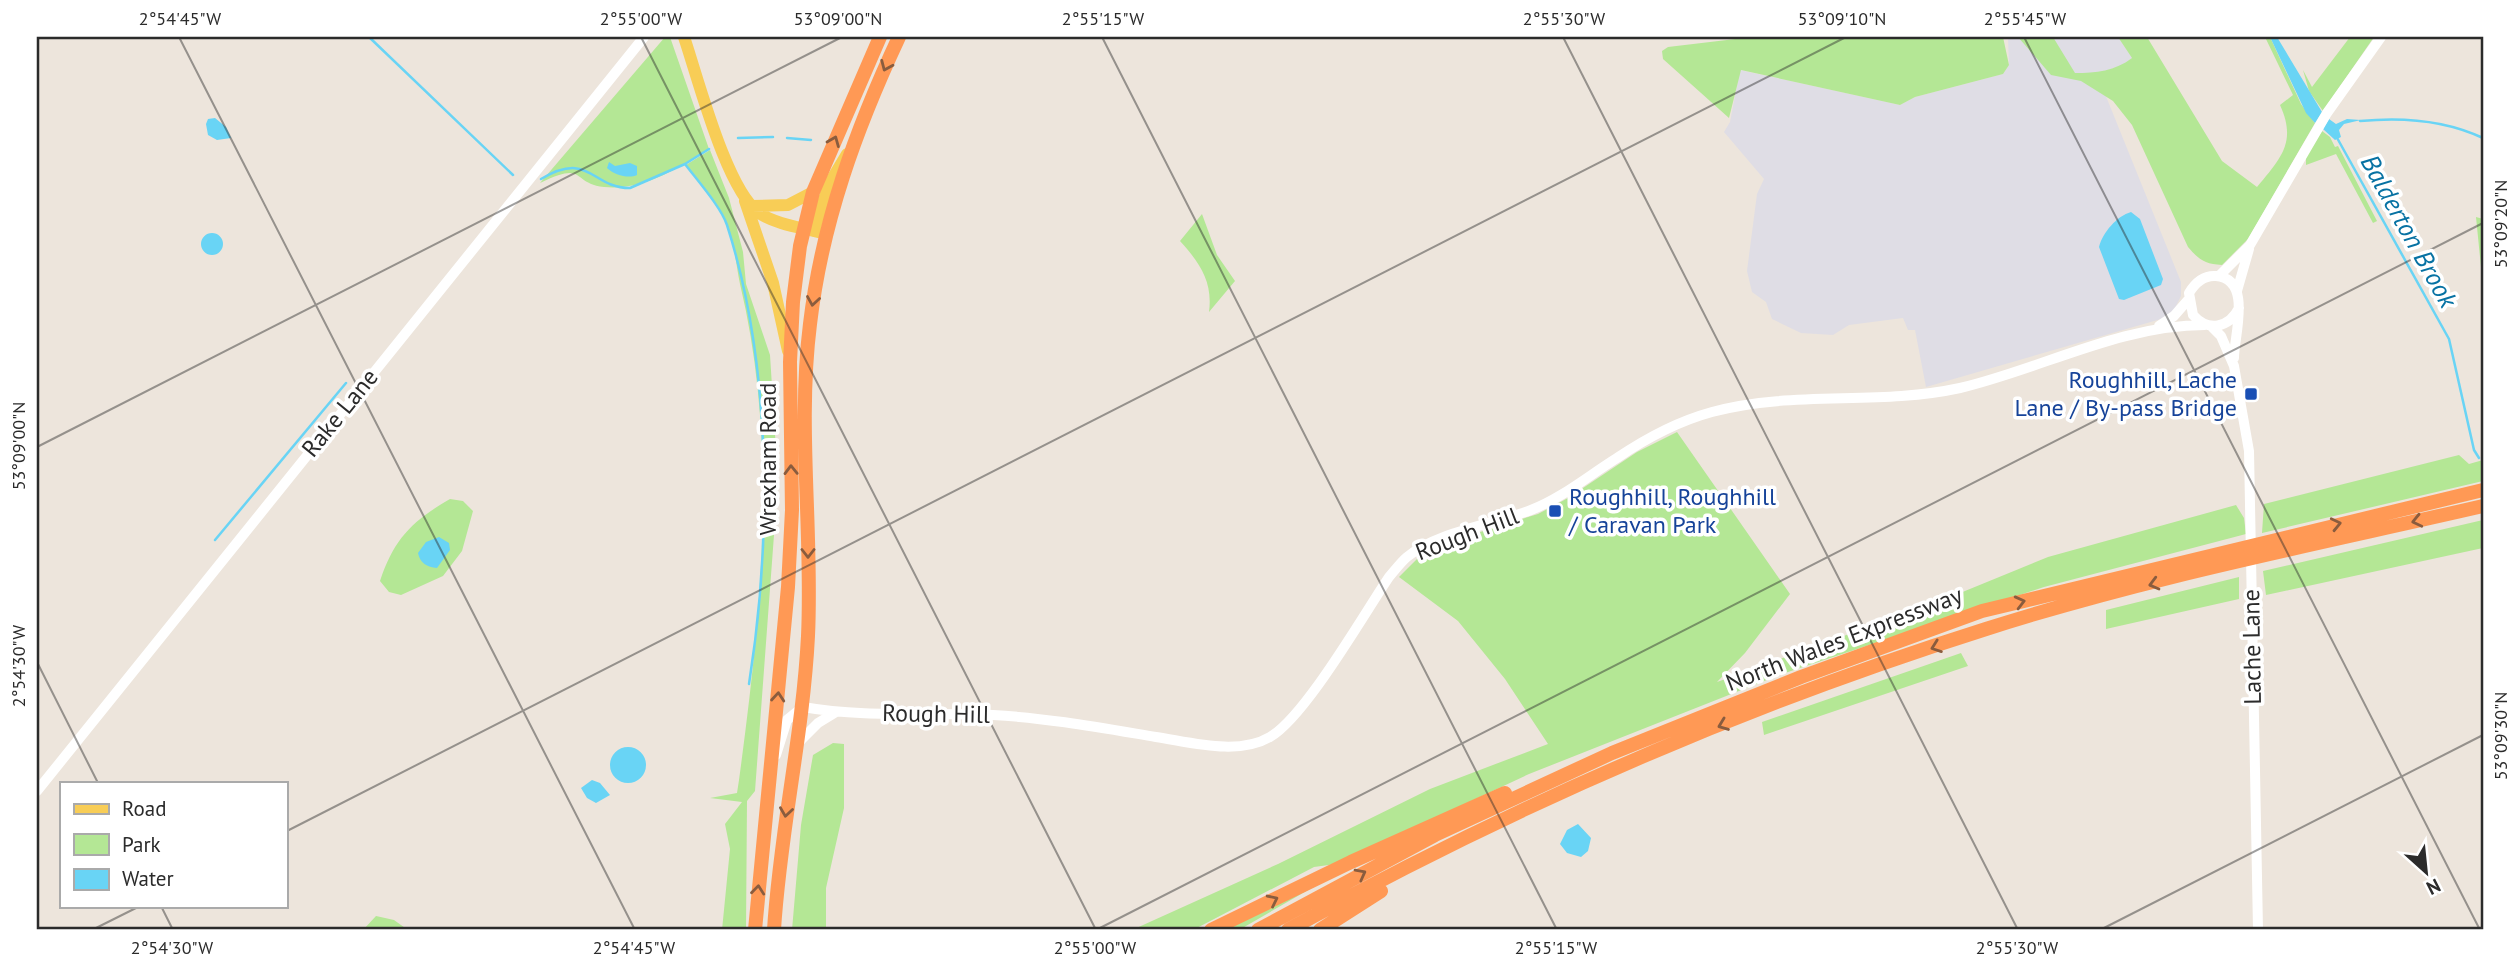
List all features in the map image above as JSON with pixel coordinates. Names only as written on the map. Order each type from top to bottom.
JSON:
[{"type":"highway","points":[[815,231],[813,192],[880,37]]},
{"type":"highway","points":[[815,231],[899,37]]},
{"type":"highway","name":"Wrexham Road","points":[[755,930],[773,765],[792,510],[790,362],[793,302],[815,231]]},
{"type":"highway","name":"Wrexham Road","points":[[774,930],[777,874],[794,750],[803,707],[808,634],[807,369],[815,231]]},
{"type":"highway","name":"North Wales Expressway","points":[[1258,930],[1435,835],[1612,753],[1801,677],[1982,611],[2483,490]]},
{"type":"highway","name":"North Wales Expressway","points":[[1288,930],[1497,823],[1665,748],[1987,628],[2221,567],[2483,506]]},
{"type":"highway","points":[[1211,930],[1488,799],[1612,753]]},
{"type":"highway","points":[[1320,930],[1497,823]]},
{"type":"main road","points":[[684,37],[729,167],[748,201],[773,283],[790,362]]},
{"type":"main road","points":[[748,201],[788,205],[813,192]]},
{"type":"main road","points":[[748,201],[770,219],[815,231]]},
{"type":"street","name":"Rake Lane","points":[[37,791],[644,37]]},
{"type":"street","points":[[2219,276],[2250,245],[2327,113],[2381,37]]},
{"type":"street","points":[[2238,291],[2233,284],[2219,276],[2210,276],[2197,282],[2188,300],[2193,316],[2209,326],[2229,322],[2239,308],[2238,291],[2250,245]]},
{"type":"street","name":"Rough Hill","points":[[2156,328],[2175,316],[2188,300]]},
{"type":"street","name":"Lache Lane","points":[[2234,366],[2239,308]]},
{"type":"street","name":"Rough Hill","points":[[803,707],[836,712],[993,715],[1068,722],[1208,745],[1237,746],[1269,738],[1293,719],[1390,576],[1407,556],[1432,542],[1533,509],[1634,447],[1673,427],[1710,413],[1747,404],[1819,397],[1908,395],[1961,387],[2156,328],[2209,326]]},
{"type":"street","name":"Lache Lane","points":[[2209,326],[2221,336],[2234,366],[2249,451],[2258,930]]},
{"type":"street","points":[[773,765],[787,720],[803,707]]},
{"type":"street","points":[[794,750],[803,735],[836,712]]},
{"type":"shaded area","points":[[2008,37],[2118,37],[2132,58],[2123,65],[2097,74],[2181,282],[2181,296],[2174,310],[2161,319],[1926,387],[1915,330],[1908,330],[1903,318],[1849,325],[1833,335],[1801,333],[1772,319],[1766,302],[1752,292],[1747,271],[1757,194],[1764,179],[1724,132],[1730,122],[1740,70],[1900,105],[1915,97],[2003,74],[2009,65]]},
{"type":"green space","points":[[665,37],[670,37],[709,149],[672,171],[632,186],[593,185],[572,173],[555,176],[540,183]]},
{"type":"green space","points":[[1752,37],[2003,37],[2009,65],[2003,74],[1915,97],[1900,105],[1741,70],[1729,118],[1663,59],[1662,51],[1668,47]]},
{"type":"green space","points":[[2018,37],[2053,37],[2075,73],[2098,72],[2119,66],[2132,58],[2118,37],[2147,37],[2222,161],[2257,187],[2284,149],[2287,129],[2280,105],[2293,95],[2265,37],[2270,37],[2301,104],[2315,123],[2248,239],[2222,265],[2211,264],[2199,258],[2188,247],[2132,125],[2113,101],[2081,81],[2051,75]]},
{"type":"green space","points":[[2350,37],[2374,37],[2323,111],[2309,91],[2303,70],[2312,87]]},
{"type":"green space","points":[[2322,131],[2330,137],[2335,147],[2338,146],[2377,221],[2373,223],[2336,154],[2306,165],[2306,155]]},
{"type":"green space","points":[[710,150],[729,198],[743,252],[746,284],[770,355],[778,481],[755,791],[747,801],[746,930],[722,930],[730,849],[725,824],[742,802],[710,798],[737,793],[754,657],[763,469],[752,345],[731,236],[722,215],[686,165]]},
{"type":"green space","points":[[1202,214],[1217,255],[1235,281],[1209,312],[1209,291],[1204,274],[1180,241]]},
{"type":"green space","points":[[2476,217],[2483,219],[2483,287]]},
{"type":"green space","points":[[1677,432],[1790,594],[1745,653],[1717,682],[1943,600],[2048,557],[2236,505],[2244,518],[2246,534],[2044,587],[1782,674],[1529,774],[1336,864],[1314,867],[1193,930],[1132,930],[1278,864],[1430,789],[1548,744],[1505,679],[1458,621],[1399,577],[1421,555],[1445,543],[1538,514],[1568,498],[1637,452]]},
{"type":"green space","points":[[2459,455],[2469,464],[2483,460],[2483,481],[2262,533],[2264,504]]},
{"type":"green space","points":[[450,499],[463,501],[473,511],[462,551],[443,576],[401,595],[389,592],[380,581],[398,542],[425,515]]},
{"type":"green space","points":[[2483,520],[2483,548],[2266,595],[2263,571]]},
{"type":"green space","points":[[2239,577],[2239,599],[2106,629],[2106,610]]},
{"type":"green space","points":[[1961,653],[1968,666],[1764,735],[1762,722]]},
{"type":"green space","points":[[833,743],[844,744],[844,808],[826,888],[826,930],[792,930],[801,825],[813,755]]},
{"type":"green space","points":[[1322,882],[1239,930],[1222,930]]},
{"type":"green space","points":[[376,916],[394,920],[408,930],[363,930]]},
{"type":"water","points":[[2270,37],[2277,37],[2322,112],[2315,123],[2306,113]]},
{"type":"water","points":[[215,118],[226,127],[231,138],[217,140],[208,135],[208,119]]},
{"type":"water","points":[[2329,119],[2336,124],[2347,119],[2361,120],[2344,124],[2339,130],[2341,137],[2335,140],[2323,129]]},
{"type":"water","points":[[609,162],[615,166],[630,163],[637,166],[637,175],[614,173],[607,168]]},
{"type":"water","points":[[2131,212],[2140,219],[2163,279],[2161,285],[2124,300],[2119,299],[2099,247],[2111,225]]},
{"type":"water","points":[[212,233],[220,236],[223,244],[220,252],[212,255],[204,252],[201,244],[204,236]]},
{"type":"water","points":[[439,537],[449,543],[450,550],[437,568],[430,567],[424,564],[418,553],[426,542]]},
{"type":"water","points":[[628,747],[641,752],[646,765],[641,778],[628,783],[615,778],[610,765],[615,752]]},
{"type":"water","points":[[592,780],[600,783],[610,795],[596,803],[587,798],[581,788]]},
{"type":"water","points":[[1578,824],[1591,838],[1588,851],[1581,857],[1567,853],[1560,844],[1567,830]]},
{"type":"waterway","points":[[369,37],[513,175]]},
{"type":"waterway","points":[[2360,121],[2423,121],[2454,127],[2483,138]]},
{"type":"waterway","name":"Balderton Brook","points":[[2336,136],[2449,339],[2474,450],[2479,458]]},
{"type":"waterway","points":[[738,138],[773,137]]},
{"type":"waterway","points":[[787,138],[811,140]]},
{"type":"waterway","points":[[541,179],[557,171],[580,169],[607,183],[630,188],[685,164],[709,149]]},
{"type":"waterway","points":[[685,164],[714,202],[727,225],[742,279],[753,336],[764,453],[764,512],[762,571],[749,684]]},
{"type":"waterway","points":[[215,540],[346,383]]},
{"type":"place","name":"Roughhill, Lache Lane / By-pass Bridge","points":[[2251,394]]},
{"type":"place","name":"Roughhill, Roughhill / Caravan Park","points":[[1555,511]]}]
